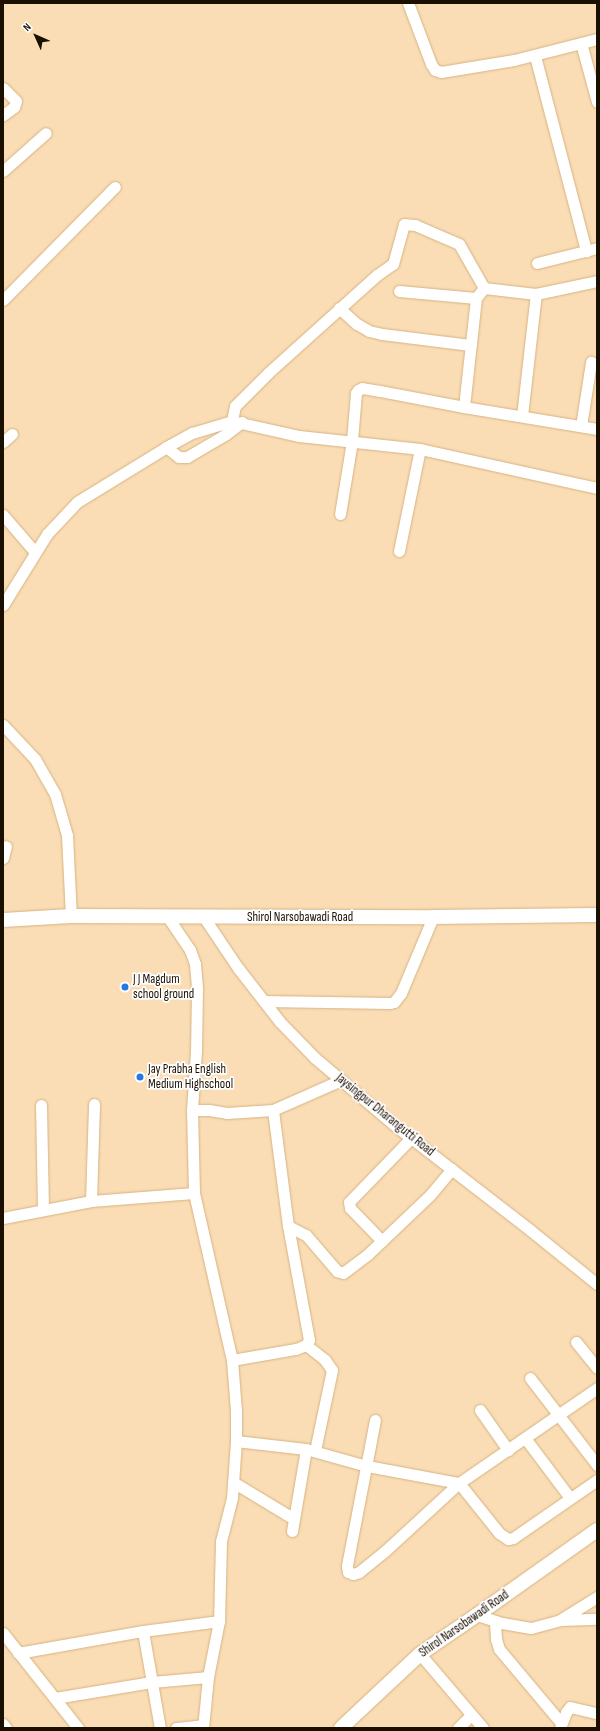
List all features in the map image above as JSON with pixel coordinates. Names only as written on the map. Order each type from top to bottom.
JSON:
[{"type":"main road","name":"Shirol Narsobawadi Road","points":[[3,920],[71,916],[433,917],[597,915]]},
{"type":"main road","name":"Shirol Narsobawadi Road","points":[[341,1728],[420,1654],[597,1530]]},
{"type":"street","points":[[408,3],[430,64],[435,70],[441,72],[450,72],[535,56],[597,38]]},
{"type":"street","points":[[581,43],[597,102]]},
{"type":"street","points":[[535,56],[586,251]]},
{"type":"street","points":[[3,88],[16,101],[14,107],[3,115]]},
{"type":"street","points":[[3,171],[46,133]]},
{"type":"street","points":[[3,300],[115,187]]},
{"type":"street","points":[[166,447],[179,457],[187,457],[226,434],[237,421],[235,406],[268,373],[340,308],[392,264],[404,224],[415,225],[459,244],[484,288]]},
{"type":"street","points":[[538,263],[597,248]]},
{"type":"street","points":[[484,288],[536,294],[597,281]]},
{"type":"street","points":[[464,407],[476,298],[484,288]]},
{"type":"street","points":[[399,292],[476,298]]},
{"type":"street","points":[[522,416],[536,294]]},
{"type":"street","points":[[340,308],[357,324],[369,331],[470,345]]},
{"type":"street","points":[[581,426],[591,362]]},
{"type":"street","points":[[340,514],[352,441],[355,400],[358,390],[362,388],[597,429]]},
{"type":"street","points":[[3,605],[47,534],[77,502],[166,447],[192,433],[237,421],[299,436],[420,449],[597,488]]},
{"type":"street","points":[[3,442],[12,434]]},
{"type":"street","points":[[399,550],[420,449]]},
{"type":"street","points":[[4,519],[35,552]]},
{"type":"street","points":[[3,725],[35,759],[55,794],[67,835],[71,916]]},
{"type":"street","points":[[3,858],[6,846]]},
{"type":"street","points":[[167,916],[190,950],[195,964],[197,989],[196,1051],[192,1110],[194,1192],[232,1360],[236,1441],[232,1498],[221,1541],[219,1621],[208,1677],[203,1726],[176,1728]]},
{"type":"street","name":"Jaysingpur Dharangutti Road","points":[[204,916],[238,968],[280,1022],[315,1058],[411,1138],[580,1268],[597,1284]]},
{"type":"street","points":[[264,1001],[394,1002],[401,993],[433,917]]},
{"type":"street","points":[[192,1110],[209,1110],[227,1113],[273,1110],[341,1080]]},
{"type":"street","points":[[91,1201],[94,1104]]},
{"type":"street","points":[[41,1105],[43,1210]]},
{"type":"street","points":[[232,1360],[296,1349],[306,1345],[309,1340],[288,1226],[273,1110]]},
{"type":"street","points":[[382,1241],[350,1208],[349,1202],[411,1138]]},
{"type":"street","points":[[288,1226],[306,1235],[337,1271],[343,1273],[382,1241],[435,1190],[452,1169]]},
{"type":"street","points":[[3,1218],[91,1201],[194,1192]]},
{"type":"street","points":[[576,1342],[597,1368]]},
{"type":"street","points":[[292,1530],[310,1450],[332,1370],[325,1360],[306,1345]]},
{"type":"street","points":[[530,1378],[597,1465]]},
{"type":"street","points":[[375,1420],[347,1566],[348,1572],[353,1574],[359,1572],[385,1551],[459,1483],[597,1388]]},
{"type":"street","points":[[480,1410],[508,1450]]},
{"type":"street","points":[[525,1438],[570,1498]]},
{"type":"street","points":[[236,1441],[310,1450],[367,1466],[459,1483],[499,1532],[508,1539],[513,1538],[597,1480]]},
{"type":"street","points":[[233,1482],[294,1519]]},
{"type":"street","points":[[560,1620],[597,1596]]},
{"type":"street","points":[[477,1615],[495,1621],[531,1628],[560,1620],[597,1619]]},
{"type":"street","points":[[18,1653],[219,1621]]},
{"type":"street","points":[[495,1621],[496,1639],[499,1649],[560,1726],[566,1712],[570,1708],[574,1707],[597,1713]]},
{"type":"street","points":[[143,1632],[160,1728]]},
{"type":"street","points":[[3,1633],[78,1728]]},
{"type":"street","points":[[420,1654],[483,1728]]},
{"type":"street","points":[[55,1698],[152,1682],[208,1677]]},
{"type":"street","points":[[458,1728],[471,1715]]},
{"type":"street","points":[[3,1724],[6,1728]]},
{"type":"place","name":"J J Magdum school ground","points":[[125,987]]},
{"type":"place","name":"Jay Prabha English Medium Highschool","points":[[140,1077]]}]
